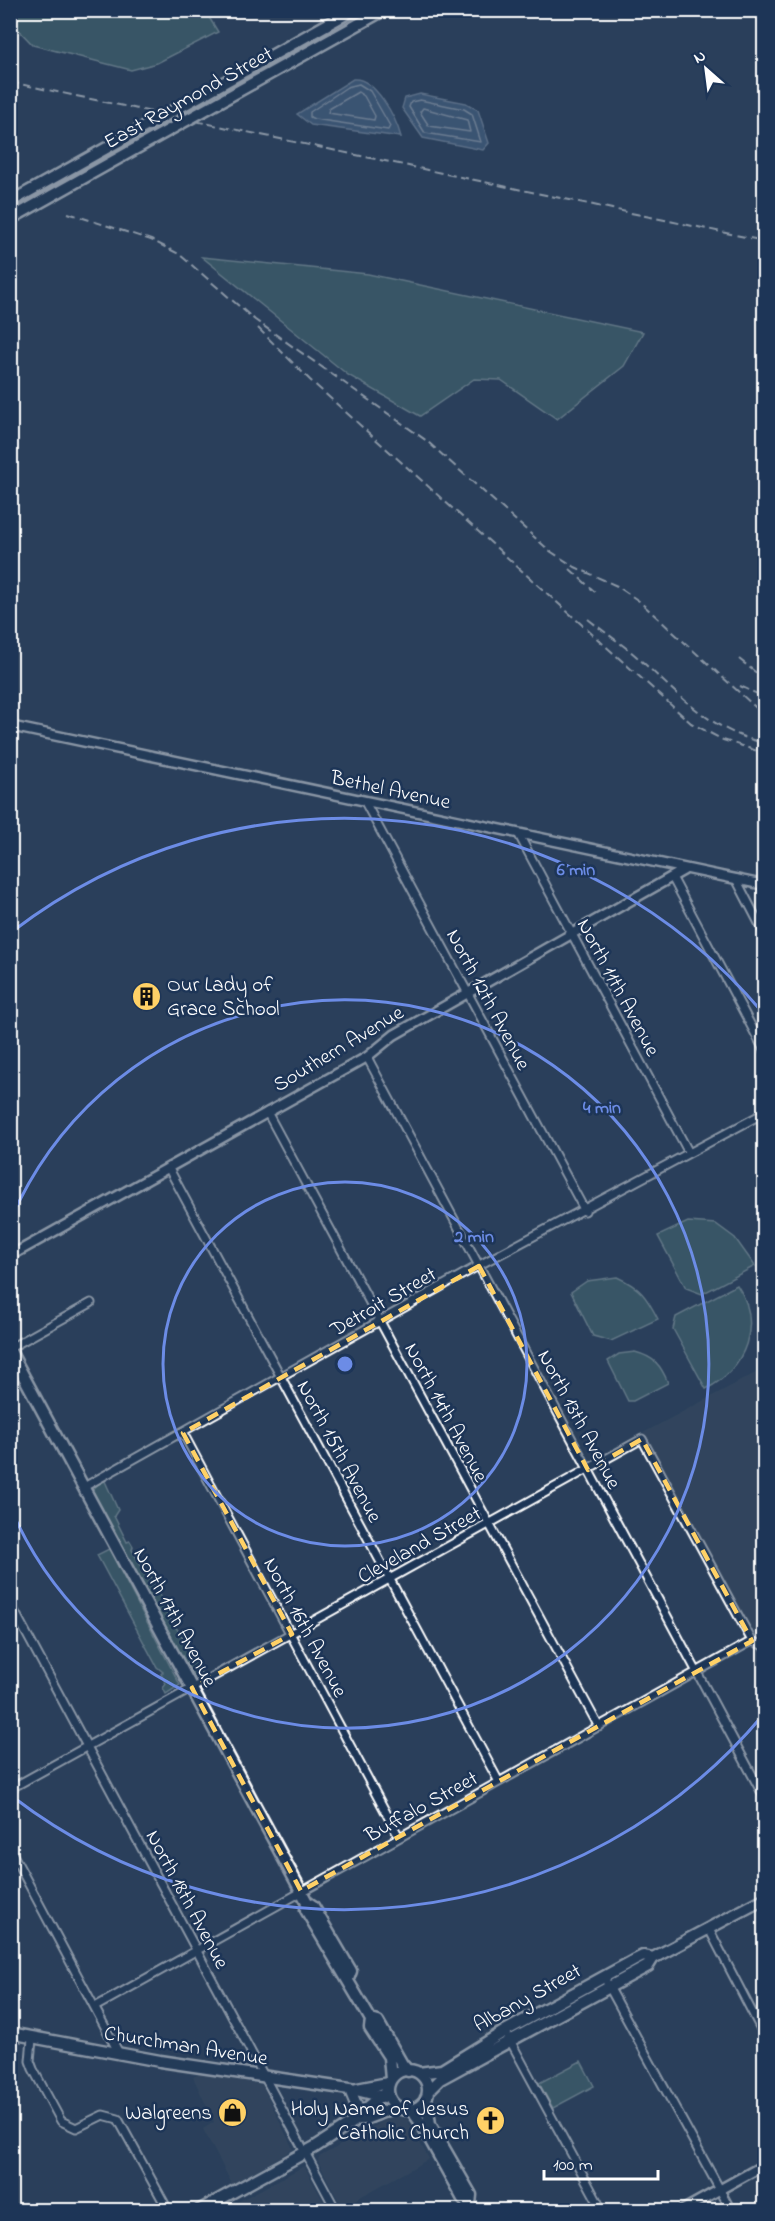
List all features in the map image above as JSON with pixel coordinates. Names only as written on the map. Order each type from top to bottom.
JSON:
[{"type":"main road","name":"East Raymond Street","points":[[10,202],[353,10]]},
{"type":"main road","name":"East Raymond Street","points":[[10,219],[384,10]]},
{"type":"main road","name":"North 17th Avenue","points":[[10,1350],[300,1891],[307,1902],[313,1906],[351,1971],[348,1978],[371,2020],[370,2028],[389,2056],[387,2090]]},
{"type":"main road","name":"Albany Street","points":[[410,2109],[428,2094],[440,2079],[608,1984],[648,1966],[653,1958],[765,1899]]},
{"type":"main road","name":"Albany Street","points":[[387,2090],[414,2072],[442,2070],[505,2031],[633,1961],[643,1956],[653,1958]]},
{"type":"main road","name":"North 17th Avenue","points":[[371,2020],[378,2022],[402,2064],[426,2079],[428,2094]]},
{"type":"main road","name":"Churchman Avenue","points":[[10,2033],[120,2055],[361,2093],[387,2090]]},
{"type":"main road","points":[[353,2090],[357,2120]]},
{"type":"main road","points":[[200,2211],[305,2153],[357,2120],[361,2113],[387,2090],[398,2107]]},
{"type":"main road","points":[[428,2094],[430,2124],[471,2195],[472,2207]]},
{"type":"main road","points":[[357,2120],[364,2120],[379,2111],[398,2107],[410,2109],[421,2123],[463,2199],[472,2207]]},
{"type":"street","name":"Bethel Avenue","points":[[10,726],[684,870],[765,885]]},
{"type":"street","name":"North 12th Avenue","points":[[365,802],[585,1211]]},
{"type":"street","name":"North 11th Avenue","points":[[519,835],[689,1154]]},
{"type":"street","name":"Southern Avenue","points":[[10,1256],[367,1057],[394,1035],[684,870]]},
{"type":"street","points":[[672,877],[765,1050]]},
{"type":"street","points":[[735,879],[765,933]]},
{"type":"street","name":"North 13th Avenue","points":[[367,1057],[765,1797]]},
{"type":"street","name":"North 14th Avenue","points":[[267,1112],[598,1727]]},
{"type":"street","name":"Detroit Street","points":[[84,1487],[479,1266],[765,1113]]},
{"type":"street","name":"North 15th Avenue","points":[[168,1167],[499,1782]]},
{"type":"street","points":[[10,1350],[91,1304]]},
{"type":"street","name":"North 16th Avenue","points":[[183,1433],[399,1837]]},
{"type":"street","name":"Cleveland Street","points":[[10,1789],[642,1439],[752,1641]]},
{"type":"street","name":"North 18th Avenue","points":[[10,1603],[336,2211]]},
{"type":"street","points":[[752,1641],[765,1646]]},
{"type":"street","name":"Buffalo Street","points":[[94,2007],[752,1641]]},
{"type":"street","points":[[10,1849],[120,2055]]},
{"type":"street","points":[[709,1929],[765,2035]]},
{"type":"street","points":[[608,1984],[731,2211]]},
{"type":"street","points":[[505,2031],[602,2211]]},
{"type":"street","points":[[32,2039],[31,2064],[61,2121],[76,2128],[102,2115],[118,2119],[168,2211]]},
{"type":"street","points":[[683,2211],[765,2165]]},
{"type":"highlighted area","points":[[479,1266],[588,1470],[642,1439],[752,1641],[301,1891],[192,1688],[292,1634],[183,1433]]},
{"type":"shaded area","points":[[759,1371],[764,1382],[764,1641],[755,1637],[682,1502],[641,1434]]},
{"type":"shaded area","points":[[204,2072],[262,2085],[293,2149],[232,2184],[203,2129],[214,2122],[193,2077]]},
{"type":"shaded area","points":[[393,2116],[407,2119],[429,2159],[342,2207],[318,2161],[319,2157]]},
{"type":"shaded area","points":[[304,2166],[328,2210],[223,2210]]},
{"type":"green space","points":[[10,11],[212,11],[207,14],[218,32],[157,63],[131,70],[33,45],[14,25]]},
{"type":"green space","points":[[202,257],[368,274],[643,332],[624,366],[557,419],[501,380],[474,379],[420,416],[348,375]]},
{"type":"green space","points":[[688,1222],[716,1224],[735,1238],[755,1266],[702,1294],[686,1288],[658,1236]]},
{"type":"green space","points":[[617,1277],[632,1285],[642,1294],[658,1319],[611,1341],[593,1336],[571,1292],[587,1281]]},
{"type":"green space","points":[[737,1285],[749,1314],[746,1344],[731,1370],[706,1389],[673,1329],[676,1317]]},
{"type":"green space","points":[[635,1352],[647,1356],[656,1363],[663,1371],[668,1383],[633,1401],[628,1401],[608,1361],[619,1354]]},
{"type":"green space","points":[[104,1479],[118,1510],[114,1516],[127,1542],[130,1541],[133,1546],[132,1550],[148,1577],[151,1577],[163,1602],[160,1604],[188,1645],[202,1675],[194,1678],[190,1676],[91,1491]]},
{"type":"green space","points":[[109,1549],[180,1685],[166,1694],[163,1688],[166,1684],[161,1674],[163,1672],[157,1667],[97,1555]]},
{"type":"green space","points":[[581,2061],[594,2086],[553,2108],[539,2083]]},
{"type":"water","points":[[353,79],[361,80],[377,91],[389,110],[401,137],[311,125],[297,114]]},
{"type":"water","points":[[420,94],[466,103],[478,110],[489,143],[483,150],[423,138],[402,108],[405,98]]},
{"type":"railway","points":[[10,82],[764,241]]},
{"type":"railway","points":[[68,213],[151,240],[179,254],[255,320],[427,441],[550,551],[575,567],[617,586],[639,601],[764,715]]},
{"type":"railway","points":[[258,328],[310,380],[691,723],[723,740],[764,753]]},
{"type":"railway","points":[[570,569],[595,592]]},
{"type":"railway","points":[[588,619],[630,651],[710,720],[745,737],[764,743]]},
{"type":"railway","points":[[739,659],[764,679]]},
{"type":"railway","points":[[740,686],[764,697]]},
{"type":"place","name":"Our Lady of Grace School","points":[[146,996]]},
{"type":"place","name":"Walgreens","points":[[233,2112]]},
{"type":"place","name":"Holy Name of Jesus Catholic Church","points":[[490,2120]]}]
